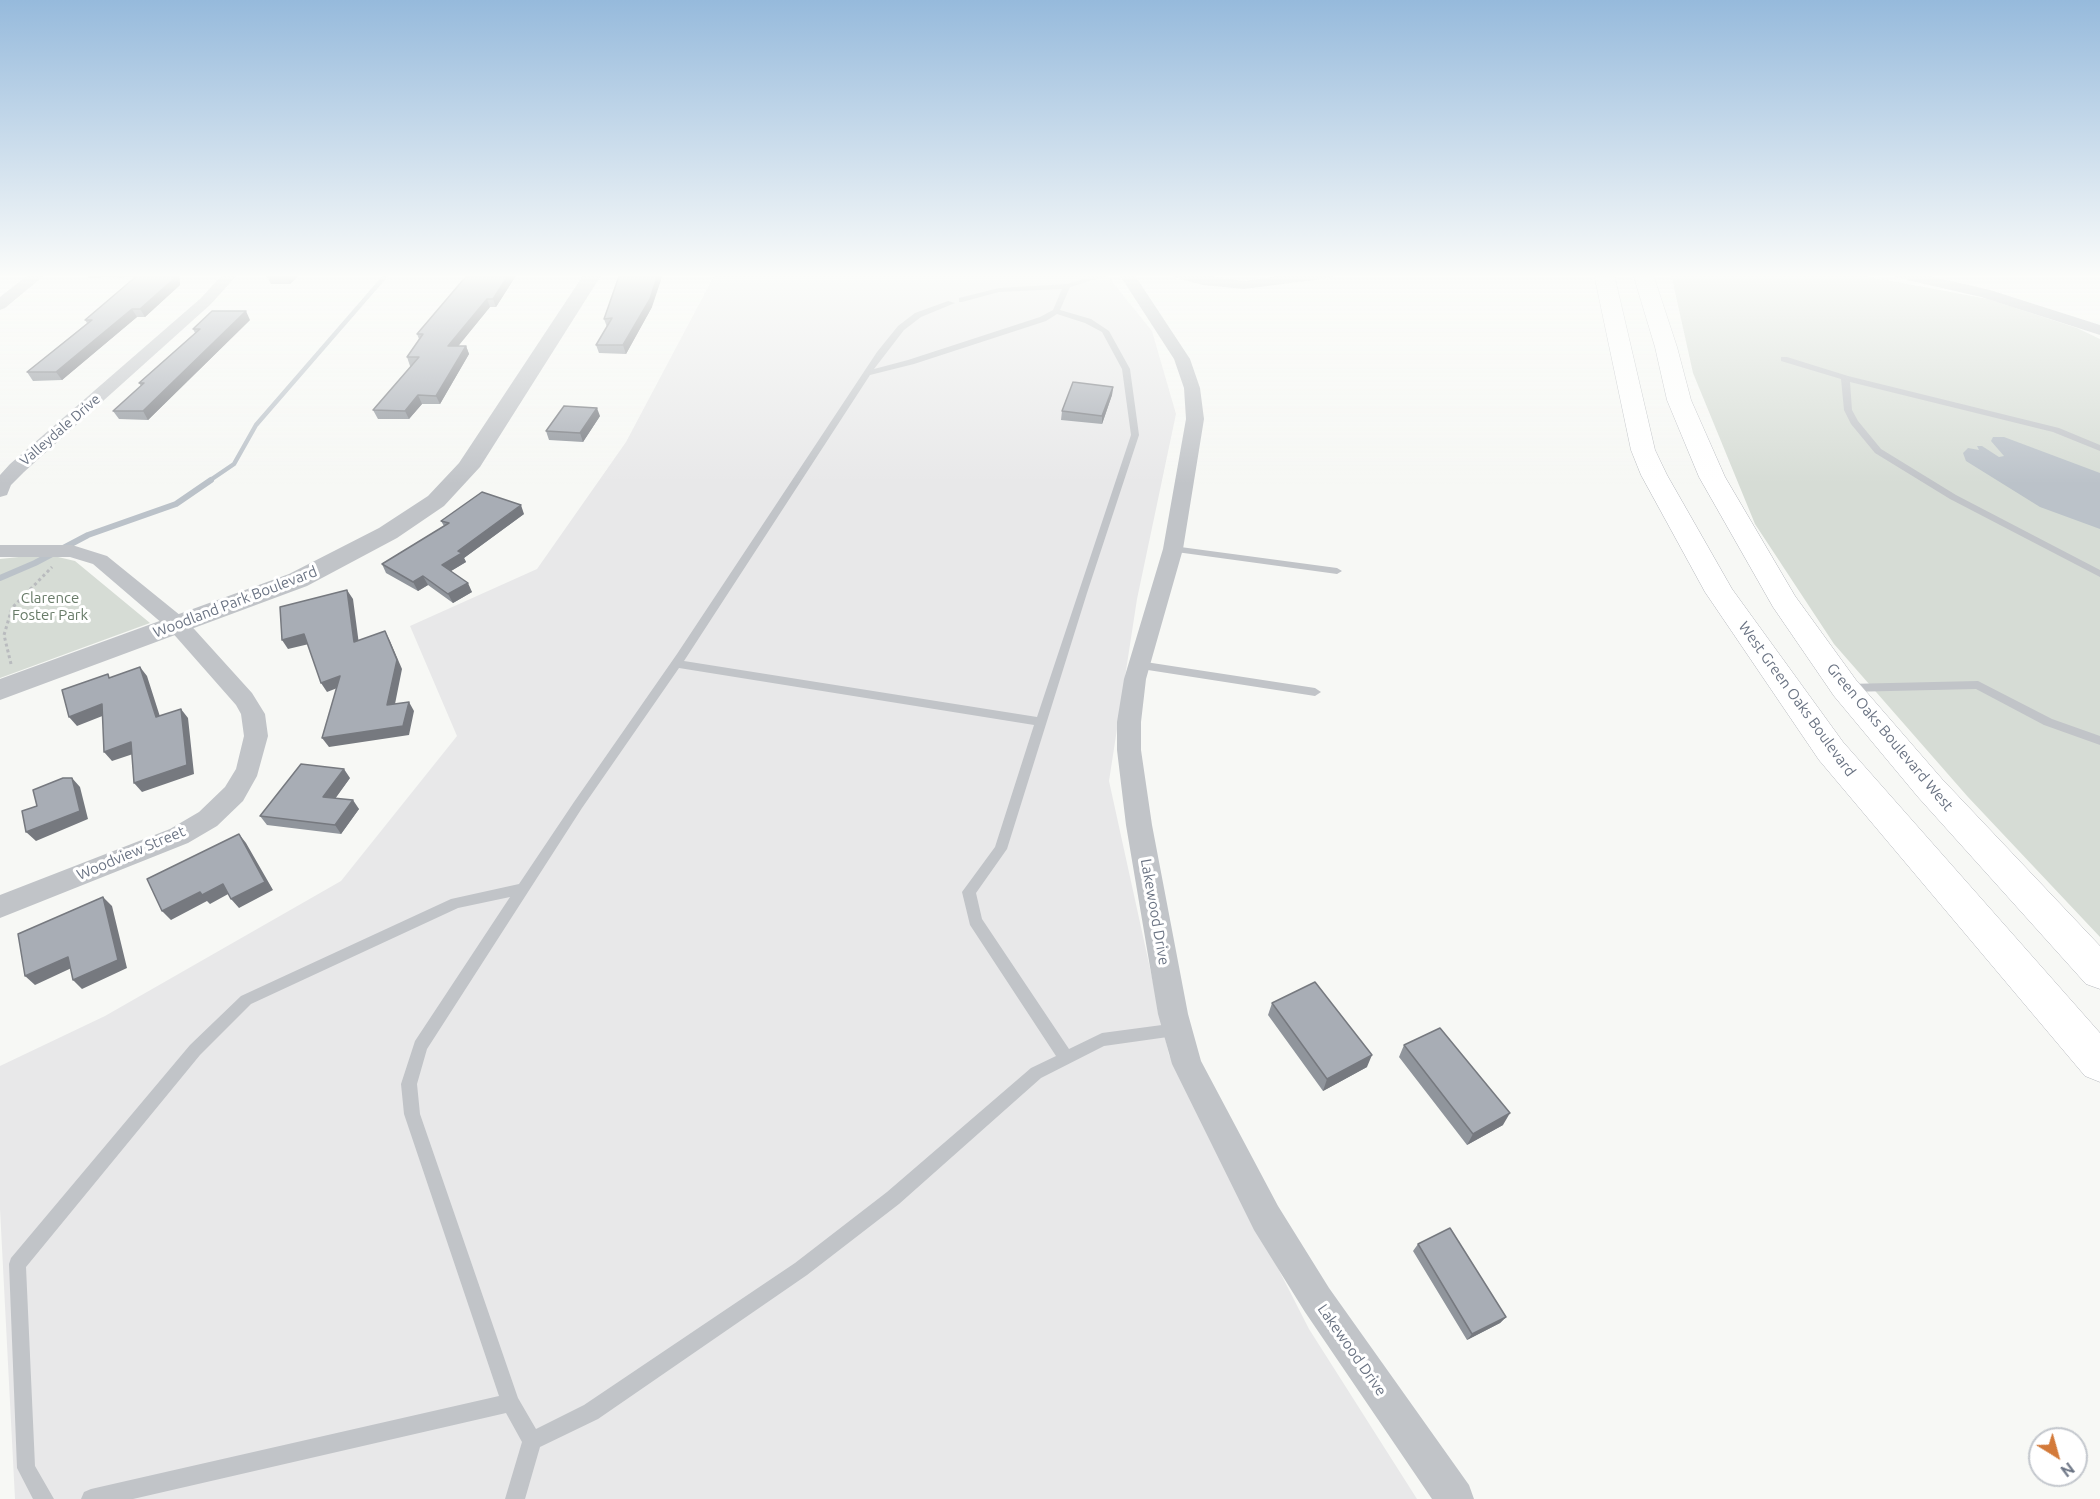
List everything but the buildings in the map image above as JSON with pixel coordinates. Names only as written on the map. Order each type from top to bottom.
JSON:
[{"type":"main road","name":"West Green Oaks Boulevard","points":[[1620,344],[1643,450],[1654,475],[1719,592],[1831,751],[2100,1064]]},
{"type":"main road","name":"Green Oaks Boulevard West","points":[[1665,344],[1679,400],[1712,477],[1783,600],[1845,688],[1930,788],[2100,972]]},
{"type":"street","name":"Valleydale Drive","points":[[0,490],[2,484],[17,468],[157,344]]},
{"type":"street","name":"Woodland Park Boulevard","points":[[6,681],[178,625],[298,580],[388,533],[436,501],[468,467],[548,344]]},
{"type":"street","name":"Lakewood Drive","points":[[1172,344],[1182,359],[1192,388],[1195,419],[1173,549],[1139,665],[1129,722],[1129,750],[1139,825],[1177,1030],[1187,1064],[1266,1218],[1317,1300],[1455,1499]]},
{"type":"street","name":"Woodview Street","points":[[0,551],[72,551],[100,560],[178,625],[244,699],[254,714],[256,736],[248,770],[234,794],[208,819],[179,836],[0,907]]},
{"type":"lane","points":[[516,1499],[532,1440],[510,1403],[412,1114],[409,1084],[420,1046],[888,344]]},
{"type":"lane","points":[[869,373],[966,344]]},
{"type":"lane","points":[[1066,1058],[975,921],[969,892],[1001,849],[1135,435],[1126,369],[1112,344]]},
{"type":"lane","points":[[1784,358],[1845,378],[2056,429],[2100,448]]},
{"type":"lane","points":[[1845,378],[1848,410],[1854,422],[1878,452],[1953,497],[2100,574]]},
{"type":"lane","points":[[1173,549],[1337,571]]},
{"type":"lane","points":[[676,664],[1042,722]]},
{"type":"lane","points":[[1139,665],[1315,692]]},
{"type":"lane","points":[[1845,688],[1978,685],[2048,722],[2100,741]]},
{"type":"lane","points":[[44,1499],[26,1468],[17,1264],[195,1050],[246,1000],[456,903],[523,889]]},
{"type":"lane","points":[[532,1440],[591,1412],[801,1269],[893,1198],[1036,1073],[1102,1040],[1177,1030]]},
{"type":"lane","points":[[91,1499],[510,1403]]},
{"type":"path","points":[[6,681],[4,635],[12,608],[59,560]]},
{"type":"shaded area","points":[[678,344],[1156,344],[1176,414],[1137,599],[1109,781],[1169,1055],[1309,1329],[1417,1499],[15,1499],[0,1209],[0,1066],[105,1016],[341,881],[457,736],[410,626],[537,569],[626,442]]},
{"type":"shaded area","points":[[1993,437],[2004,437],[2100,473],[2100,529],[2040,507],[1966,461],[1963,453],[1968,448],[1979,450],[1977,446],[1982,446],[1999,457],[2004,456],[1991,441]]},
{"type":"green space","points":[[1687,344],[2100,344],[2100,937],[1968,797],[1834,644],[1755,524],[1693,373]]},
{"type":"green space","name":"Clarence Foster Park","points":[[28,556],[58,557],[75,561],[150,623],[0,678],[0,559]]},
{"type":"waterway","points":[[209,481],[234,464],[256,425],[326,344]]},
{"type":"waterway","points":[[0,578],[35,563],[88,535],[176,504],[211,480]]}]
